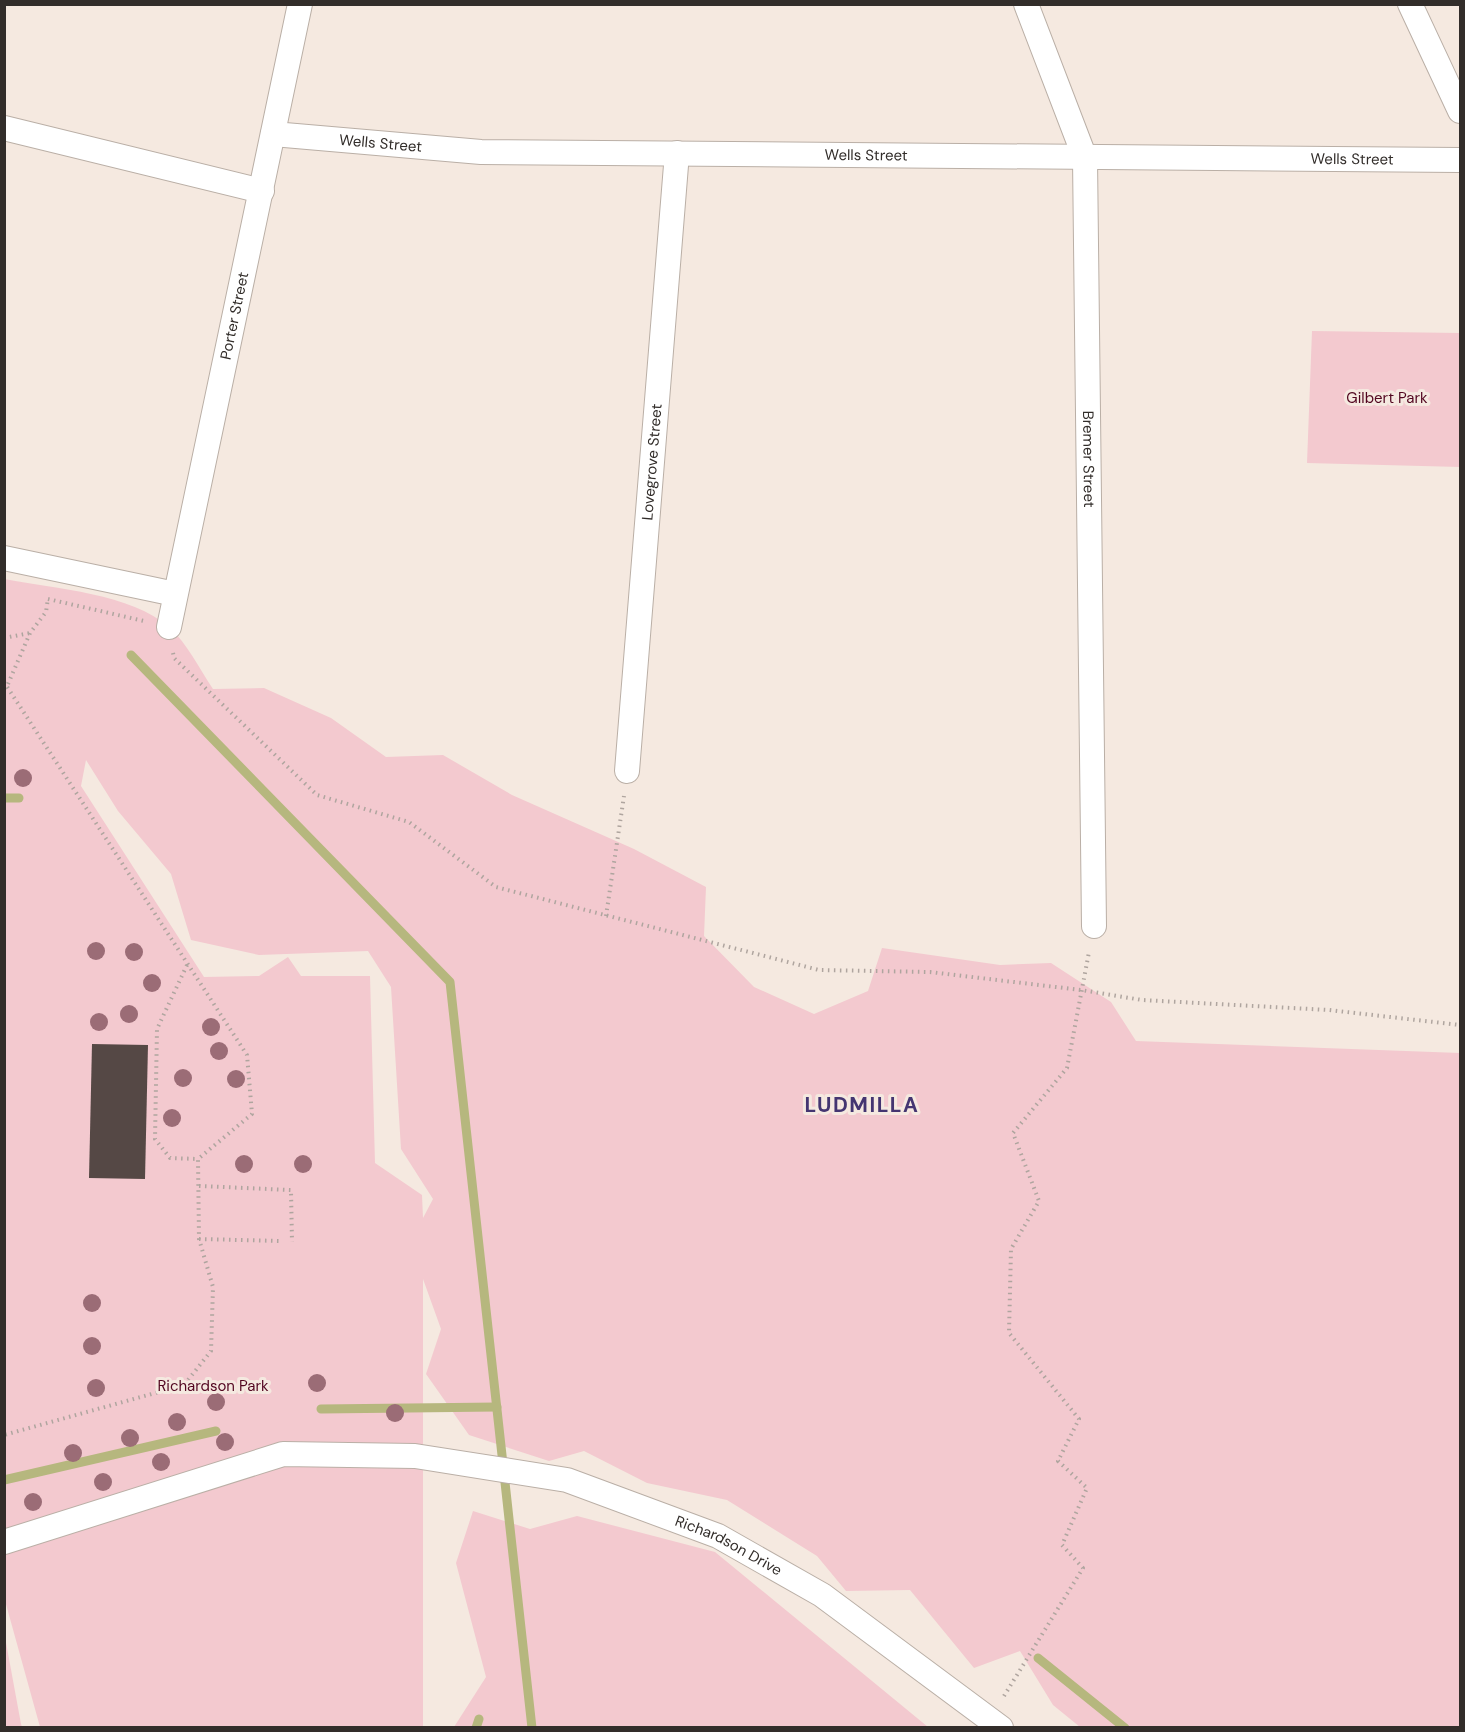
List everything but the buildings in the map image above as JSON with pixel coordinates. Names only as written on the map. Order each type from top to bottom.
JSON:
[{"type":"street","name":"Porter Street","points":[[168,627],[300,4]]},
{"type":"street","name":"Bremer Street","points":[[1026,4],[1085,158],[1094,926]]},
{"type":"street","points":[[1410,4],[1461,111]]},
{"type":"street","points":[[4,128],[262,190]]},
{"type":"street","name":"Wells Street","points":[[273,134],[481,152],[1461,160]]},
{"type":"street","name":"Lovegrove Street","points":[[627,771],[677,153]]},
{"type":"street","points":[[4,558],[175,594]]},
{"type":"street","name":"Richardson Drive","points":[[4,1542],[284,1454],[415,1456],[567,1480],[718,1536],[822,1595],[995,1724]]},
{"type":"path","points":[[54,568],[46,612],[30,633],[6,683],[247,1055],[252,1114],[198,1159],[170,1158],[154,1139],[158,1029],[187,965]]},
{"type":"path","points":[[48,599],[168,627],[174,658],[317,795],[409,822],[496,887],[819,970],[930,972],[1082,990],[1142,1000],[1329,1010],[1461,1025]]},
{"type":"path","points":[[4,638],[30,633]]},
{"type":"path","points":[[606,916],[627,771]]},
{"type":"path","points":[[995,1724],[1083,1568],[1062,1545],[1087,1488],[1058,1461],[1078,1419],[1009,1333],[1011,1249],[1039,1201],[1012,1133],[1066,1068],[1094,926]]},
{"type":"path","points":[[4,1435],[184,1385],[211,1351],[213,1287],[199,1239],[198,1159]]},
{"type":"path","points":[[199,1186],[291,1190],[292,1242]]},
{"type":"path","points":[[199,1239],[281,1241]]},
{"type":"green space","name":"Gilbert Park","points":[[1312,331],[1460,333],[1460,467],[1307,463]]},
{"type":"green space","name":"Richardson Park","points":[[4,579],[92,594],[135,607],[154,616],[176,634],[213,689],[264,688],[331,718],[386,757],[443,755],[512,795],[634,849],[706,887],[704,936],[754,987],[814,1014],[868,991],[882,948],[1000,965],[1051,963],[1111,1002],[1136,1041],[1460,1053],[1460,1727],[1080,1727],[1053,1705],[1020,1651],[974,1668],[910,1590],[846,1591],[817,1556],[727,1500],[647,1483],[584,1451],[549,1461],[469,1435],[426,1374],[441,1329],[423,1279],[423,1727],[40,1727],[4,1597]],"holes":[[[86,760],[118,811],[171,874],[191,940],[259,955],[368,951],[391,987],[401,1149],[433,1199],[423,1218],[422,1195],[375,1163],[370,976],[301,976],[288,957],[259,976],[204,977],[81,786]]]},
{"type":"green space","points":[[473,1511],[530,1529],[577,1516],[715,1552],[928,1727],[454,1727],[486,1677],[456,1563]]},
{"type":"green space","points":[[5,1637],[21,1724],[22,1727],[5,1727]]},
{"type":"waterway","points":[[131,655],[450,982],[532,1728]]},
{"type":"waterway","points":[[4,798],[19,798]]},
{"type":"waterway","points":[[321,1409],[497,1407]]},
{"type":"waterway","points":[[4,1480],[216,1431]]},
{"type":"waterway","points":[[1038,1658],[1125,1728]]},
{"type":"waterway","points":[[476,1728],[479,1719]]},
{"type":"district","name":"LUDMILLA","points":[[862,1105]]}]
